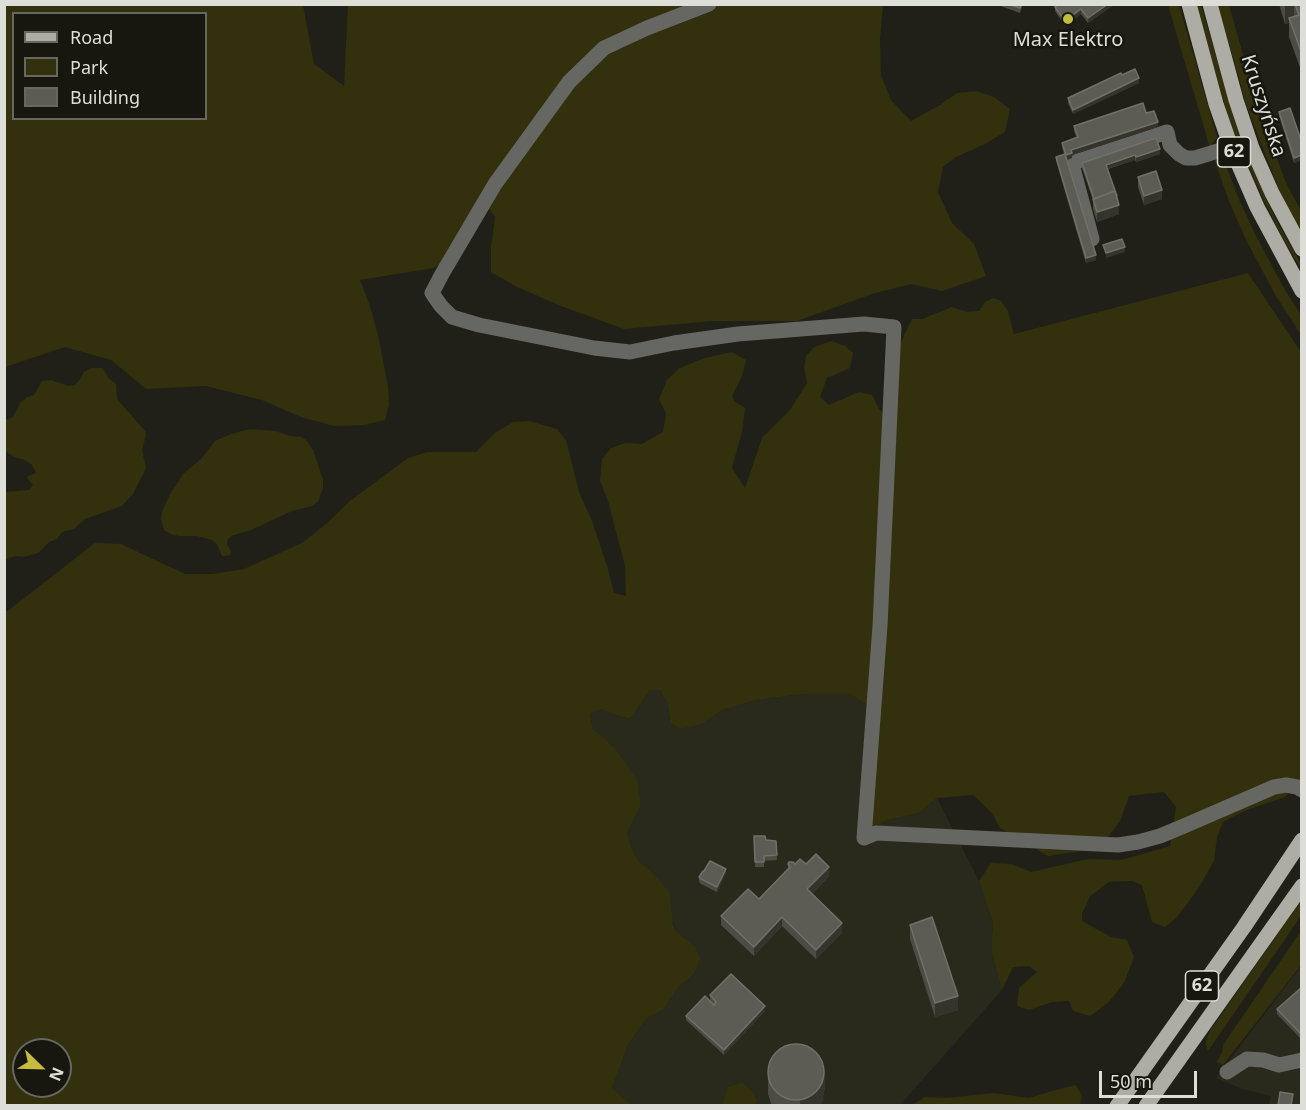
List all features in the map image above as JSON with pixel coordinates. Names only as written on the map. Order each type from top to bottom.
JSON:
[{"type":"main road","name":"Kruszyńska","points":[[1189,4],[1216,104],[1231,147],[1257,207],[1302,291]]},
{"type":"main road","name":"Kruszyńska","points":[[1210,4],[1236,100],[1252,148],[1272,193],[1302,249]]},
{"type":"main road","name":"62","points":[[1117,1106],[1244,927],[1302,840]]},
{"type":"main road","name":"62","points":[[1146,1106],[1302,886]]},
{"type":"lane","points":[[710,4],[647,28],[604,48],[569,82],[495,184],[442,274],[432,293],[441,306],[452,317],[479,325],[594,348],[630,352],[738,334],[864,324],[894,327],[880,626],[864,838],[876,833],[1118,845],[1138,843],[1160,836],[1274,787],[1286,785],[1302,790]]},
{"type":"lane","points":[[1092,239],[1073,168],[1078,161],[1167,132],[1170,145],[1186,158],[1195,158],[1231,147]]},
{"type":"lane","points":[[1227,1072],[1247,1059],[1263,1060],[1279,1065],[1302,1060]]},
{"type":"shaded area","points":[[650,690],[660,690],[668,705],[670,722],[702,724],[722,710],[756,700],[803,694],[850,694],[871,707],[868,747],[859,806],[867,822],[876,827],[887,820],[919,813],[937,798],[979,881],[993,924],[991,950],[1002,990],[900,1105],[755,1105],[757,1102],[724,1100],[722,1105],[632,1105],[612,1088],[629,1043],[647,1018],[663,1010],[678,988],[694,974],[695,946],[677,932],[654,874],[637,859],[626,832],[641,804],[615,748],[593,729],[590,714],[601,709],[630,719]]},
{"type":"shaded area","points":[[1301,966],[1301,1105],[1269,1105],[1271,1096],[1242,1089],[1216,1078]]},
{"type":"green space","points":[[5,5],[303,5],[314,64],[344,86],[348,5],[883,5],[880,39],[881,75],[891,100],[911,121],[957,93],[977,91],[994,97],[1010,109],[1005,132],[956,157],[943,167],[938,192],[952,223],[974,244],[986,276],[942,291],[911,284],[875,293],[797,321],[713,321],[624,329],[561,306],[517,287],[491,272],[491,247],[495,217],[484,202],[454,258],[433,268],[360,280],[378,335],[388,386],[389,405],[385,420],[364,425],[334,426],[301,417],[262,400],[206,386],[146,389],[111,360],[65,347],[5,367]]},
{"type":"green space","points":[[1168,5],[1179,5],[1217,137],[1210,148]]},
{"type":"green space","points":[[1196,5],[1201,5],[1238,129],[1254,171],[1276,220],[1301,264],[1301,269],[1263,199],[1236,138]]},
{"type":"green space","points":[[1218,5],[1229,5],[1258,107],[1286,183],[1301,211],[1301,233],[1280,192],[1247,107]]},
{"type":"green space","points":[[1213,156],[1223,158],[1255,234],[1301,315],[1301,335],[1276,296],[1246,240]]},
{"type":"green space","points":[[1248,273],[1301,352],[1301,779],[1285,797],[1244,811],[1223,822],[1217,837],[1214,861],[1198,889],[1177,917],[1165,927],[1152,922],[1142,885],[1132,881],[1109,882],[1090,896],[1082,914],[1082,921],[1111,937],[1127,940],[1134,957],[1124,983],[1109,1002],[1090,1016],[1073,1011],[1069,1001],[1052,1002],[1029,1010],[1017,1006],[1019,988],[1037,972],[1029,966],[1013,967],[1002,990],[991,950],[993,923],[979,881],[991,863],[1011,864],[1031,872],[1088,859],[1121,860],[1170,846],[1176,807],[1164,792],[1129,796],[1120,821],[1100,848],[1048,856],[1000,828],[992,813],[973,795],[937,798],[919,813],[887,820],[876,827],[867,822],[858,806],[868,747],[871,707],[850,694],[803,694],[756,700],[722,710],[702,724],[680,729],[670,722],[668,705],[660,690],[650,690],[630,719],[601,709],[590,714],[593,729],[615,748],[637,780],[641,805],[627,832],[631,847],[637,859],[670,893],[673,925],[677,932],[695,946],[700,959],[694,974],[678,988],[663,1010],[647,1018],[629,1043],[612,1088],[632,1105],[5,1105],[4,612],[95,543],[121,544],[185,574],[212,574],[244,569],[302,543],[350,501],[408,458],[427,452],[476,452],[496,432],[513,422],[529,421],[557,429],[566,440],[579,492],[592,521],[614,593],[626,596],[625,566],[608,501],[600,481],[602,459],[611,448],[625,443],[642,444],[663,432],[666,414],[659,399],[667,380],[680,368],[705,358],[732,352],[746,360],[742,376],[732,396],[735,402],[745,408],[742,432],[732,468],[745,488],[762,438],[790,410],[807,383],[804,367],[806,356],[814,347],[831,341],[845,346],[853,353],[850,368],[827,378],[820,397],[829,405],[859,392],[872,395],[879,409],[890,421],[899,346],[912,319],[922,319],[952,307],[967,312],[979,311],[985,302],[993,298],[1001,301],[1008,311],[1014,334]]},
{"type":"green space","points":[[92,368],[103,368],[108,378],[116,384],[117,399],[145,431],[142,450],[146,468],[133,494],[122,506],[85,519],[74,529],[62,532],[57,539],[49,542],[38,553],[24,557],[15,556],[5,560],[5,492],[29,490],[33,485],[27,478],[36,473],[32,465],[25,460],[5,451],[5,420],[13,417],[20,403],[34,395],[42,381],[51,380],[68,386],[75,385],[84,372]]},
{"type":"green space","points":[[250,429],[275,431],[306,440],[313,450],[323,480],[318,502],[231,536],[227,543],[231,552],[226,556],[222,556],[217,544],[212,540],[197,536],[179,536],[164,530],[162,512],[183,474],[201,459],[215,441]]},
{"type":"green space","points":[[1301,900],[1301,916],[1208,1051],[1206,1045],[1210,1031]]},
{"type":"green space","points":[[1301,931],[1301,965],[1223,1065],[1217,1062],[1223,1045]]},
{"type":"green space","points":[[742,1082],[754,1094],[757,1102],[755,1105],[722,1105],[728,1087]]},
{"type":"green space","points":[[1076,1085],[1082,1096],[1080,1105],[912,1105],[925,1097],[946,1098],[994,1093],[1029,1098]]},
{"type":"building","points":[[1009,4],[1021,4],[1020,8]]},
{"type":"building","name":"Max Elektro","points":[[1058,4],[1108,4],[1088,18],[1081,9],[1065,21],[1055,7]]},
{"type":"building","points":[[1295,4],[1302,4],[1302,54],[1289,18],[1299,15]]},
{"type":"building","points":[[1135,69],[1139,78],[1073,110],[1068,98],[1121,73],[1122,75]]},
{"type":"building","points":[[1143,103],[1146,113],[1154,111],[1158,122],[1071,150],[1072,153],[1066,155],[1062,143],[1078,137],[1074,126]]},
{"type":"building","points":[[1290,108],[1302,143],[1302,155],[1294,158],[1279,112]]},
{"type":"building","points":[[1156,138],[1160,149],[1106,165],[1117,196],[1115,191],[1094,199],[1082,163]]},
{"type":"building","points":[[1065,154],[1096,255],[1086,258],[1056,157]]},
{"type":"building","points":[[1156,171],[1162,190],[1144,196],[1138,177]]},
{"type":"building","points":[[1115,191],[1119,205],[1097,212],[1093,199]]},
{"type":"building","points":[[1122,239],[1125,247],[1106,253],[1103,245]]},
{"type":"building","points":[[754,836],[765,836],[766,840],[776,841],[777,855],[764,856],[764,862],[755,862]]},
{"type":"building","points":[[816,854],[829,867],[807,889],[842,923],[816,950],[782,917],[754,947],[721,916],[748,889],[759,899],[790,867],[789,862],[795,864],[800,859],[806,864]]},
{"type":"building","points":[[710,861],[726,869],[717,887],[699,877]]},
{"type":"building","points":[[932,917],[958,996],[935,1003],[910,925]]},
{"type":"building","points":[[731,974],[765,1006],[724,1050],[686,1016],[705,996],[714,1005],[716,1002],[710,995]]},
{"type":"building","points":[[1302,987],[1302,1035],[1277,1009]]},
{"type":"building","points":[[796,1044],[807,1046],[816,1052],[822,1061],[824,1072],[822,1083],[816,1092],[807,1098],[796,1100],[785,1098],[776,1092],[770,1083],[768,1072],[770,1061],[776,1052],[785,1046]]},
{"type":"building","points":[[1280,1092],[1293,1094],[1291,1106],[1278,1106]]},
{"type":"place","name":"Max Elektro","points":[[1068,19]]}]
